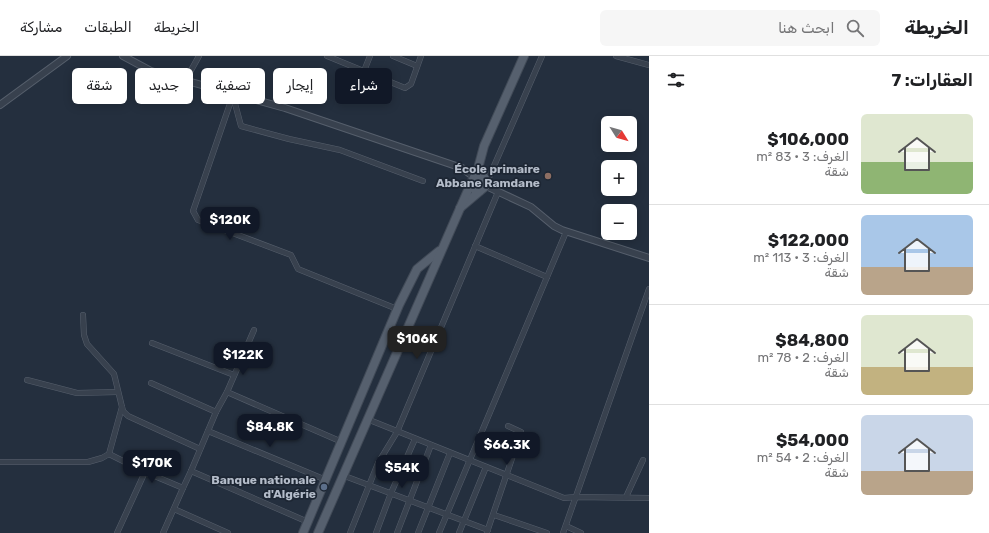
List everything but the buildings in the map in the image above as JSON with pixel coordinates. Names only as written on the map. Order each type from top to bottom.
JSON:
[{"type":"main road","points":[[318,533],[458,210],[474,178],[484,146],[524,56]]},
{"type":"main road","points":[[474,178],[483,176],[484,186]]},
{"type":"main road","points":[[474,178],[473,188],[484,186]]},
{"type":"main road","points":[[458,210],[484,186]]},
{"type":"main road","points":[[303,533],[397,309],[418,269],[441,249]]},
{"type":"street","points":[[0,105],[67,56]]},
{"type":"street","points":[[123,56],[145,68]]},
{"type":"street","points":[[192,68],[199,56]]},
{"type":"street","points":[[327,56],[357,68]]},
{"type":"street","points":[[365,68],[370,56]]},
{"type":"street","points":[[393,56],[417,66]]},
{"type":"street","points":[[392,82],[407,88],[411,84],[421,56]]},
{"type":"street","points":[[542,56],[484,186],[531,207],[554,226],[566,232],[649,258]]},
{"type":"street","points":[[616,56],[649,65]]},
{"type":"street","points":[[265,103],[285,108],[462,168],[474,178]]},
{"type":"street","points":[[230,104],[193,211],[198,220],[291,255],[298,269],[397,309]]},
{"type":"street","points":[[235,104],[241,126],[289,139],[340,150],[423,181]]},
{"type":"street","points":[[350,533],[378,463],[397,432],[498,192]]},
{"type":"street","points":[[439,533],[566,232]]},
{"type":"street","points":[[475,246],[547,277]]},
{"type":"street","points":[[563,533],[649,289]]},
{"type":"street","points":[[83,315],[84,335],[87,344],[114,374],[117,392],[124,411],[132,419],[200,449]]},
{"type":"street","points":[[163,533],[254,330]]},
{"type":"street","points":[[152,343],[234,376]]},
{"type":"street","points":[[27,380],[77,393],[117,392]]},
{"type":"street","points":[[151,383],[216,412]]},
{"type":"street","points":[[227,392],[342,442]]},
{"type":"street","points":[[110,454],[122,406]]},
{"type":"street","points":[[367,418],[414,439],[564,498],[649,498]]},
{"type":"street","points":[[342,475],[429,507],[488,532],[521,432],[508,426]]},
{"type":"street","points":[[208,431],[326,480]]},
{"type":"street","points":[[376,533],[414,439]]},
{"type":"street","points":[[397,533],[432,445]]},
{"type":"street","points":[[418,533],[450,452]]},
{"type":"street","points":[[0,462],[88,462],[110,454],[145,472],[183,488]]},
{"type":"street","points":[[626,497],[642,460]]},
{"type":"street","points":[[459,533],[486,467]]},
{"type":"street","points":[[191,471],[308,522]]},
{"type":"street","points":[[117,533],[145,472]]},
{"type":"street","points":[[174,509],[228,533]]},
{"type":"street","points":[[494,515],[547,533]]},
{"type":"street","points":[[566,526],[581,533]]},
{"type":"place","name":"École primaire Abbane Ramdane","points":[[548,176]]},
{"type":"place","name":"Banque nationale d'Algérie","points":[[324,487]]}]
